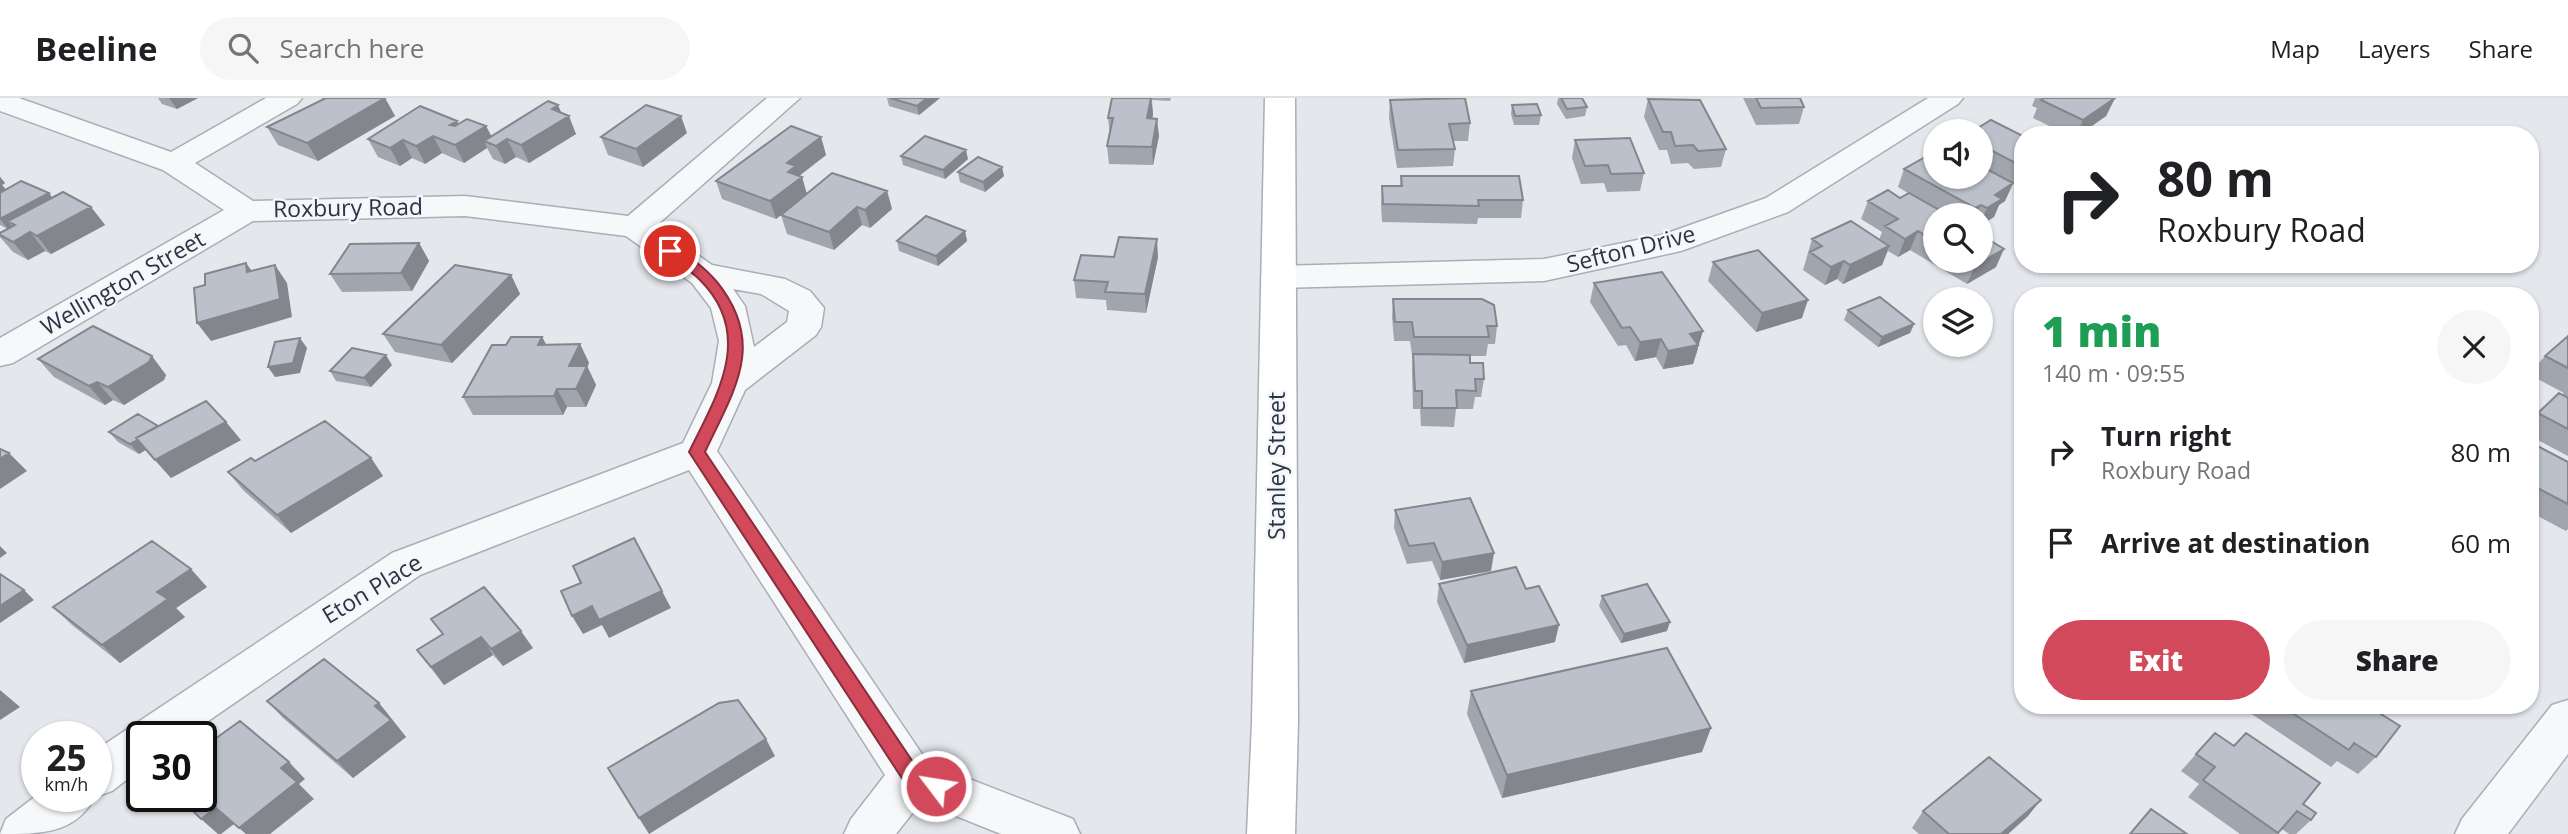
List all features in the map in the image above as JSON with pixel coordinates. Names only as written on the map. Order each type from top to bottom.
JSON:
[{"type":"main road","name":"Stanley Street","points":[[1271,834],[1279,98]]},
{"type":"street","points":[[174,163],[287,98]]},
{"type":"street","points":[[635,227],[785,98]]},
{"type":"street","name":"Sefton Drive","points":[[1278,277],[1544,270],[1669,244],[1777,205],[1948,98]]},
{"type":"street","name":"Roxbury Road","points":[[0,101],[174,163],[246,211],[465,206],[635,227],[704,275],[728,306],[737,341],[730,383],[696,452]]},
{"type":"street","name":"Wellington Street","points":[[0,354],[246,211]]},
{"type":"street","name":"Roxbury Road","points":[[704,275],[741,278],[782,292],[800,301],[807,308],[804,327],[730,383]]},
{"type":"street","points":[[696,452],[912,777],[1056,834]]},
{"type":"street","name":"Eton Place","points":[[172,721],[406,564],[696,452]]},
{"type":"street","points":[[2479,834],[2568,719]]},
{"type":"street","points":[[112,764],[126,754]]},
{"type":"street","points":[[868,834],[912,777]]},
{"type":"street","points":[[23,834],[51,812]]},
{"type":"building","points":[[326,98],[385,98],[307,143],[267,127]]},
{"type":"building","points":[[890,98],[927,98],[917,106]]},
{"type":"building","points":[[1112,98],[1151,98],[1147,118],[1157,119],[1152,147],[1107,146],[1113,118],[1108,118]]},
{"type":"building","points":[[1465,98],[1470,123],[1449,124],[1455,149],[1398,150],[1390,100]]},
{"type":"building","points":[[1561,98],[1582,98],[1587,107],[1567,109]]},
{"type":"building","points":[[1756,98],[1800,98],[1804,107],[1761,108]]},
{"type":"building","points":[[2115,98],[2083,120],[2041,100]]},
{"type":"building","points":[[1648,99],[1700,100],[1726,149],[1698,151],[1693,145],[1675,146],[1671,132],[1663,132]]},
{"type":"building","points":[[548,101],[558,105],[552,109],[569,116],[521,145],[507,139],[496,146],[484,141]]},
{"type":"building","points":[[1537,104],[1541,115],[1515,116],[1512,105]]},
{"type":"building","points":[[646,105],[681,116],[636,149],[601,137]]},
{"type":"building","points":[[420,106],[457,121],[450,125],[455,126],[467,119],[486,126],[455,145],[433,136],[416,146],[403,140],[390,148],[368,139]]},
{"type":"building","points":[[1993,121],[2014,132],[2014,162],[1993,151]]},
{"type":"building","points":[[791,126],[821,137],[787,163],[796,166],[788,172],[802,177],[770,201],[716,181]]},
{"type":"building","points":[[925,136],[966,150],[943,170],[901,156]]},
{"type":"building","points":[[1630,138],[1644,173],[1611,174],[1608,165],[1585,166],[1575,140]]},
{"type":"building","points":[[978,157],[1002,167],[983,182],[958,172]]},
{"type":"building","points":[[1923,158],[1923,179],[1904,169]]},
{"type":"building","points":[[1993,172],[2013,183],[1995,195],[2002,199],[1993,204],[1966,203],[1940,189],[1993,189]]},
{"type":"building","points":[[832,173],[887,191],[865,210],[857,207],[829,232],[781,215]]},
{"type":"building","points":[[1401,176],[1519,176],[1523,200],[1478,200],[1479,206],[1383,204],[1382,186],[1402,186]]},
{"type":"building","points":[[21,181],[49,193],[0,219],[0,193]]},
{"type":"building","points":[[1888,190],[1900,198],[1909,193],[1927,203],[1923,203],[1923,234],[1918,231],[1905,239],[1885,226],[1898,219],[1868,201]]},
{"type":"building","points":[[63,192],[91,207],[37,236],[30,232],[13,242],[0,235],[15,225],[8,221]]},
{"type":"building","points":[[926,216],[965,231],[936,256],[897,241]]},
{"type":"building","points":[[1851,221],[1889,246],[1850,265],[1844,261],[1831,267],[1810,252],[1822,246],[1812,239]]},
{"type":"building","points":[[1119,237],[1157,239],[1145,294],[1105,292],[1108,282],[1074,280],[1081,255],[1114,257]]},
{"type":"building","points":[[1993,242],[2004,249],[1993,255]]},
{"type":"building","points":[[419,243],[401,273],[330,274],[350,244]]},
{"type":"building","points":[[1758,250],[1808,300],[1762,313],[1713,262]]},
{"type":"building","points":[[246,263],[247,272],[275,265],[280,299],[197,323],[194,288],[205,285],[205,274]]},
{"type":"building","points":[[455,265],[511,275],[441,345],[383,334]]},
{"type":"building","points":[[1662,272],[1703,331],[1690,334],[1698,345],[1668,351],[1661,339],[1640,342],[1630,327],[1622,328],[1594,283]]},
{"type":"building","points":[[1880,297],[1914,324],[1882,337],[1848,310]]},
{"type":"building","points":[[1393,299],[1482,299],[1494,305],[1497,326],[1487,326],[1489,337],[1414,337],[1412,322],[1395,322]]},
{"type":"building","points":[[93,326],[152,356],[149,362],[108,387],[97,382],[89,386],[38,359]]},
{"type":"building","points":[[2568,336],[2568,368],[2545,356]]},
{"type":"building","points":[[511,337],[542,337],[538,345],[580,344],[569,366],[587,366],[576,389],[557,389],[554,396],[463,397],[492,345],[506,345]]},
{"type":"building","points":[[300,338],[293,363],[268,367],[275,342]]},
{"type":"building","points":[[352,348],[386,355],[364,378],[330,371]]},
{"type":"building","points":[[1413,354],[1470,355],[1470,363],[1483,363],[1484,379],[1475,379],[1476,391],[1456,390],[1457,408],[1422,408],[1422,391],[1415,391]]},
{"type":"building","points":[[2559,393],[2568,398],[2568,429],[2539,414]]},
{"type":"building","points":[[206,401],[226,422],[155,460],[136,438]]},
{"type":"building","points":[[138,414],[158,426],[130,444],[109,432]]},
{"type":"building","points":[[325,421],[371,458],[277,515],[228,472],[251,458],[255,461]]},
{"type":"building","points":[[2539,447],[2568,462],[2568,504],[2539,489]]},
{"type":"building","points":[[0,449],[9,453],[0,459]]},
{"type":"building","points":[[1470,498],[1494,553],[1442,562],[1434,543],[1409,546],[1395,510]]},
{"type":"building","points":[[634,538],[662,591],[599,620],[592,606],[572,616],[561,591],[581,583],[573,566]]},
{"type":"building","points":[[152,541],[191,569],[157,592],[168,599],[102,645],[53,607]]},
{"type":"building","points":[[1516,567],[1526,589],[1539,586],[1559,625],[1467,645],[1439,584]]},
{"type":"building","points":[[0,574],[24,590],[0,606]]},
{"type":"building","points":[[1647,584],[1670,622],[1624,634],[1602,596]]},
{"type":"building","points":[[484,587],[521,631],[491,649],[481,637],[431,667],[417,650],[443,634],[431,619]]},
{"type":"building","points":[[1667,648],[1711,728],[1507,775],[1471,691]]},
{"type":"building","points":[[324,659],[379,703],[375,706],[391,720],[337,761],[267,701]]},
{"type":"building","points":[[738,700],[766,739],[639,818],[608,768],[719,703]]},
{"type":"building","points":[[2294,714],[2381,714],[2400,726],[2376,757],[2354,743],[2349,750]]},
{"type":"building","points":[[240,721],[289,762],[281,768],[297,782],[239,828],[217,809],[217,738]]},
{"type":"building","points":[[2215,733],[2234,746],[2246,733],[2320,783],[2303,804],[2316,813],[2311,820],[2297,811],[2278,833],[2203,780],[2215,767],[2196,754]]},
{"type":"building","points":[[1989,757],[2041,800],[2001,834],[1949,834],[1923,811]]},
{"type":"building","points":[[2151,809],[2187,834],[2130,834]]},
{"type":"building","points":[[194,812],[211,812],[201,819]]},
{"type":"route","points":[[670,251],[704,275],[728,306],[737,341],[730,383],[696,452],[912,777],[936,786]]}]
